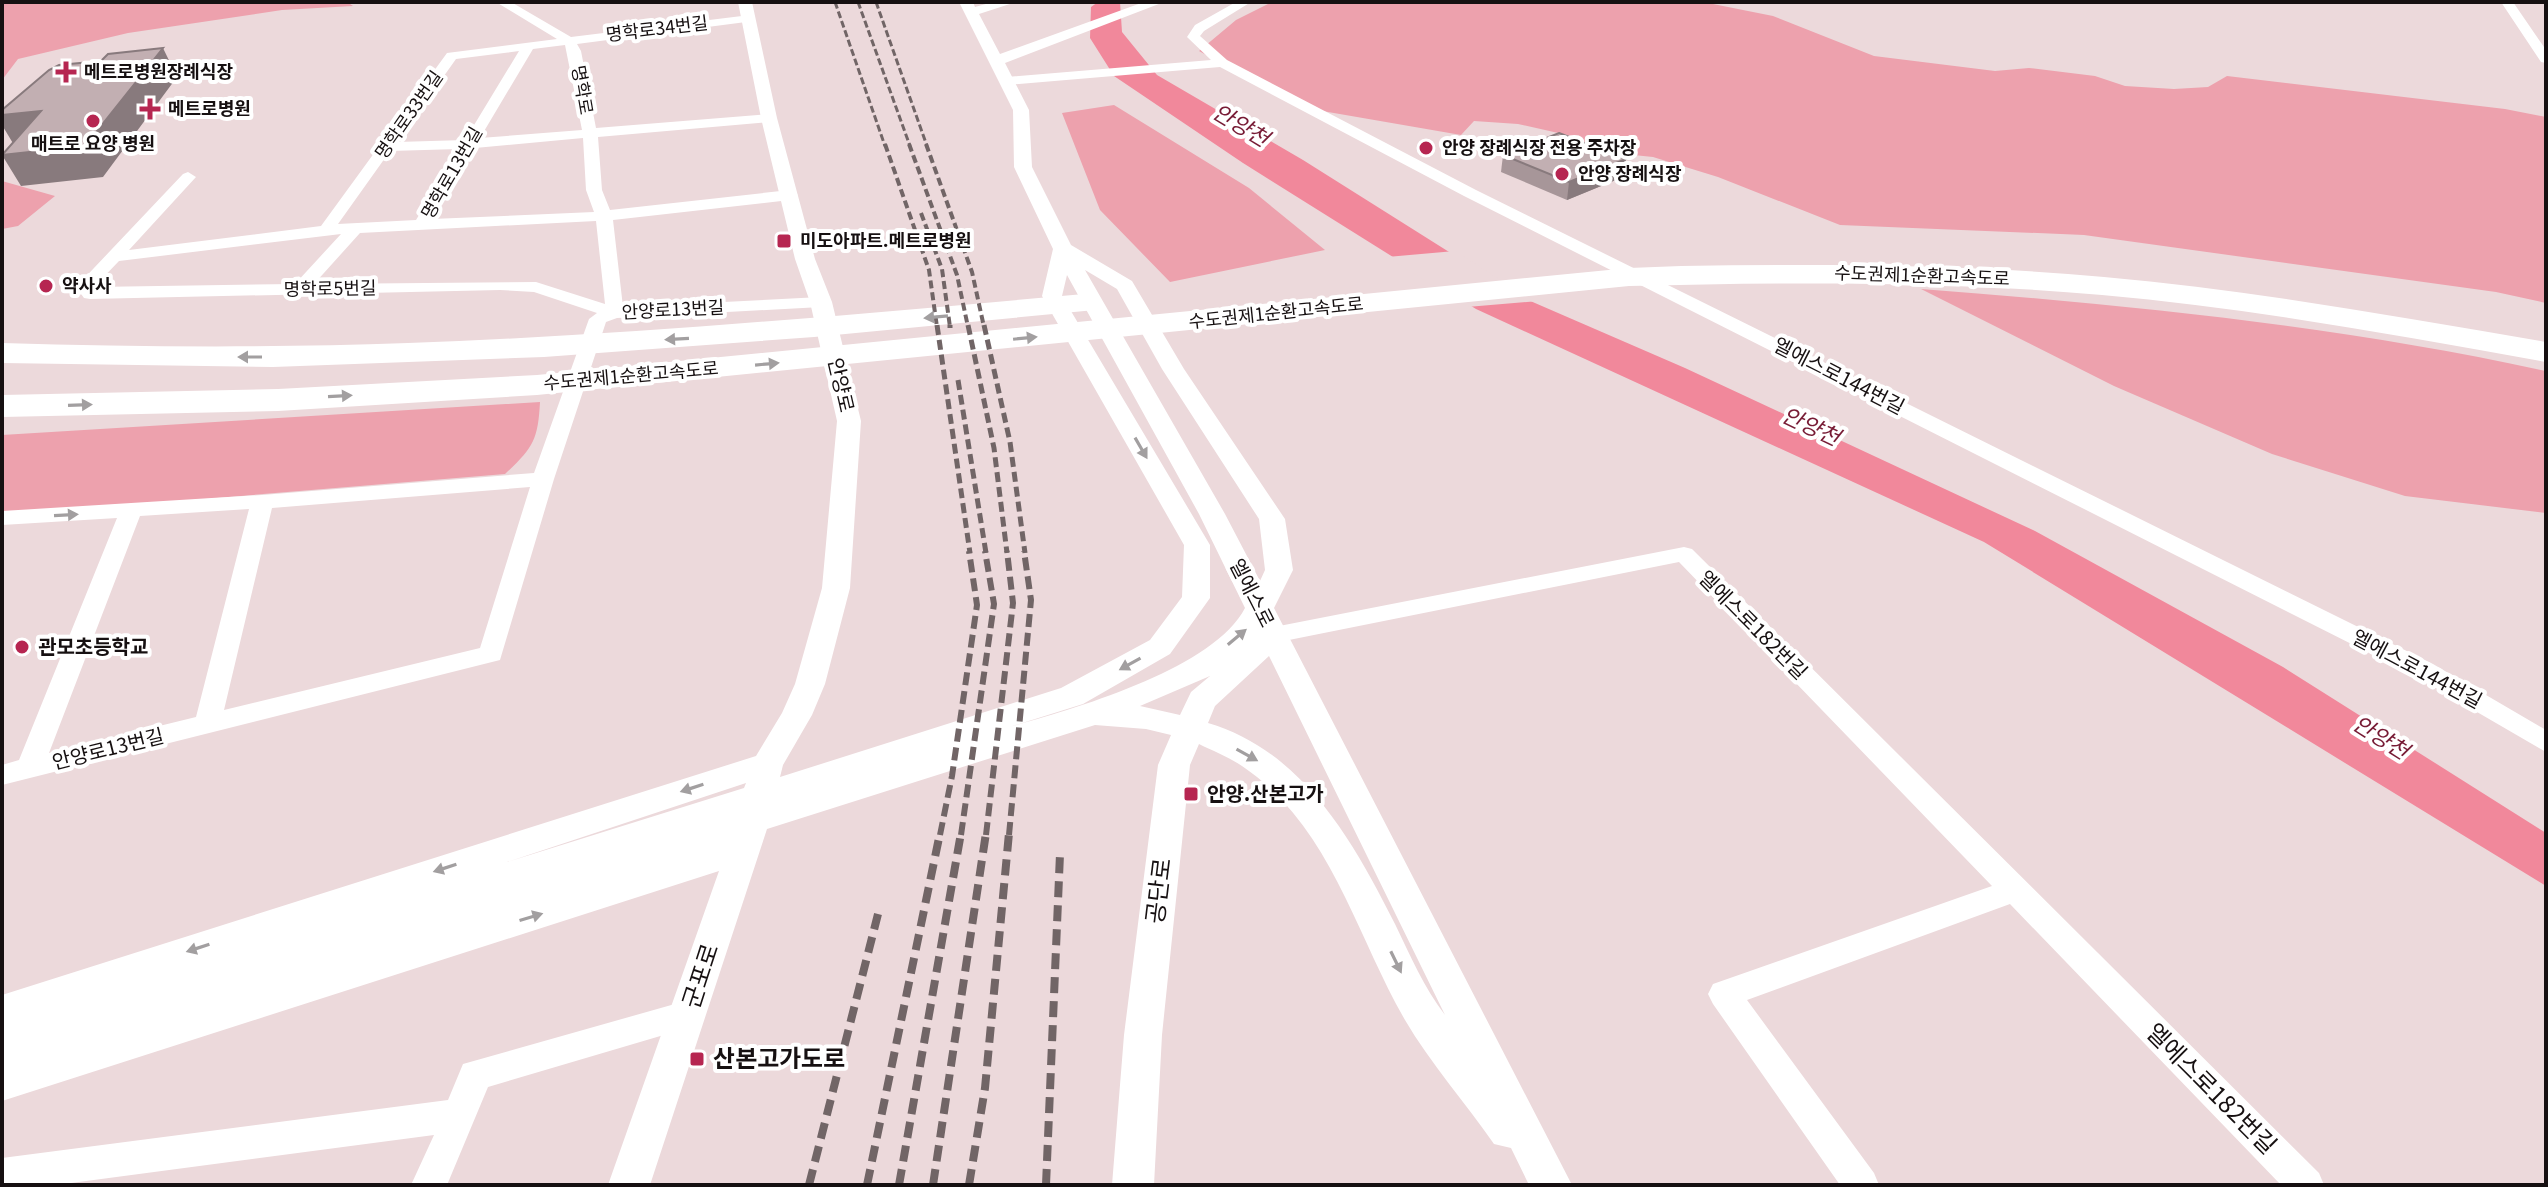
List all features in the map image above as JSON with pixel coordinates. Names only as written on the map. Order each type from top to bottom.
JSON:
[{"type":"highway","name":"수도권제1순환고속도로","points":[[2,353],[83,357],[350,357],[715,337],[1572,257],[1764,248],[2098,261],[2310,288],[2546,327]]},
{"type":"highway","name":"수도권제1순환고속도로","points":[[2,406],[278,400],[537,385],[1629,277],[1804,272],[2044,281],[2178,294],[2295,310],[2546,352]]},
{"type":"street","name":"명학로","points":[[502,2],[568,40],[575,51],[590,133],[594,190],[604,216],[615,313]]},
{"type":"street","points":[[969,7],[1009,2]]},
{"type":"street","points":[[1003,70],[1045,42],[1157,2]]},
{"type":"street","name":"엘에스로144번길","points":[[1245,2],[1199,28],[1193,37],[1213,64],[2424,670],[2546,742]]},
{"type":"street","points":[[2507,2],[2546,59]]},
{"type":"street","name":"엘에스로","points":[[969,7],[1021,110],[1023,167],[1063,249],[1212,514],[1550,1185]]},
{"type":"street","name":"명학로34번길","points":[[568,40],[746,10]]},
{"type":"street","name":"안양로","points":[[746,10],[769,118],[805,259],[821,302],[849,421],[836,588],[810,684],[797,715],[767,764]]},
{"type":"street","name":"명학로33번길","points":[[326,230],[452,56],[568,40]]},
{"type":"street","name":"명학로13번길","points":[[421,225],[528,47]]},
{"type":"street","points":[[1003,70],[1080,76],[1213,64]]},
{"type":"street","points":[[388,147],[467,144],[769,118]]},
{"type":"street","name":"명학로5번길","points":[[188,177],[85,287],[90,294],[536,287],[615,313]]},
{"type":"street","points":[[604,216],[790,195]]},
{"type":"street","name":"명학로13번길","points":[[421,225],[604,216]]},
{"type":"street","points":[[112,257],[326,230],[421,225]]},
{"type":"street","points":[[299,290],[356,228]]},
{"type":"street","points":[[2,1037],[1072,696],[1160,647],[1196,598],[1197,545],[1052,296],[1063,249],[1125,285],[1173,369],[1272,519],[1279,570],[1251,625],[1199,669],[1092,715],[973,749],[2,1059]]},
{"type":"street","name":"안양로13번길","points":[[30,768],[491,654],[543,479],[598,319],[615,313],[821,302]]},
{"type":"street","points":[[2,518],[130,512],[543,479]]},
{"type":"street","points":[[208,724],[262,502]]},
{"type":"street","name":"안양로13번길","points":[[30,768],[130,512]]},
{"type":"street","name":"엘에스로182번길","points":[[1274,635],[1684,554],[2306,1185]]},
{"type":"street","name":"공단로","points":[[1133,1185],[1143,1035],[1174,765],[1202,700],[1274,635]]},
{"type":"street","points":[[1092,715],[1150,718],[1188,727],[1225,742],[1270,767],[1317,816],[1369,905],[1417,1006],[1550,1185]]},
{"type":"street","points":[[2,1012],[767,764]]},
{"type":"street","name":"군포로","points":[[629,1185],[744,850],[767,764]]},
{"type":"street","points":[[2,775],[30,768]]},
{"type":"street","points":[[2,1083],[744,850]]},
{"type":"street","points":[[1861,1185],[1724,994],[2015,890]]},
{"type":"street","points":[[429,1185],[475,1075],[689,1014]]},
{"type":"street","points":[[2,1175],[460,1115]]},
{"type":"shaded area","points":[[2,2],[347,2],[353,6],[282,10],[128,33],[18,59],[2,80]]},
{"type":"shaded area","points":[[1272,2],[1703,2],[1773,16],[1874,56],[1995,71],[2029,68],[2095,76],[2125,86],[2174,89],[2208,87],[2227,76],[2505,109],[2546,117],[2546,303],[2496,292],[2084,235],[1840,225],[1718,177],[1653,157],[1594,151],[1576,137],[1518,124],[1474,121],[1461,135],[1305,108],[1199,51],[1236,20]]},
{"type":"shaded area","points":[[1114,105],[1249,188],[1325,250],[1170,282],[1100,210],[1062,113]]},
{"type":"shaded area","points":[[2,181],[55,196],[18,226],[2,229]]},
{"type":"shaded area","points":[[1921,289],[2078,302],[2313,329],[2546,371],[2546,513],[2405,496],[2272,454],[2114,386]]},
{"type":"shaded area","points":[[540,402],[538,426],[532,442],[505,474],[120,506],[2,512],[2,435]]},
{"type":"water","name":"안양천","points":[[1098,2],[1120,2],[1122,32],[1157,75],[1303,160],[1519,296],[1685,368],[2035,531],[2283,667],[2546,833],[2546,886],[1984,542],[1476,309],[1243,163],[1114,76],[1090,38],[1091,7]]},
{"type":"pier","points":[[1455,251],[1539,301],[1467,307],[1387,257]]},
{"type":"building","points":[[163,48],[85,146],[2,155],[41,111],[2,115],[2,110],[49,70],[59,65],[101,61],[108,54]]},
{"type":"building","points":[[1559,133],[1626,159],[1569,182],[1503,155]]},
{"type":"railway","points":[[835,2],[885,146]]},
{"type":"railway","points":[[858,2],[910,146]]},
{"type":"railway","points":[[876,2],[927,146]]},
{"type":"railway","points":[[885,144],[929,270],[937,327]]},
{"type":"railway","points":[[909,144],[957,275],[968,327]]},
{"type":"railway","points":[[926,144],[972,272],[984,327]]},
{"type":"railway","points":[[921,213],[942,269],[950,327]]},
{"type":"railway","points":[[937,325],[970,553]]},
{"type":"railway","points":[[968,325],[994,448],[1007,553]]},
{"type":"railway","points":[[984,325],[1010,442],[1025,553]]},
{"type":"railway","points":[[958,380],[986,553]]},
{"type":"railway","points":[[940,835],[952,776],[977,605],[969,551]]},
{"type":"railway","points":[[961,835],[994,604],[985,551]]},
{"type":"railway","points":[[986,835],[1013,603],[1007,551]]},
{"type":"railway","points":[[1009,835],[1031,600],[1024,551]]},
{"type":"railway","points":[[867,1185],[940,833]]},
{"type":"railway","points":[[899,1185],[961,833]]},
{"type":"railway","points":[[933,1185],[986,833]]},
{"type":"railway","points":[[969,1185],[985,1088],[1009,833]]},
{"type":"railway","points":[[1046,1185],[1060,854]]},
{"type":"railway","points":[[809,1185],[878,914]]},
{"type":"place","name":"메트로병원장례식장","points":[[66,72]]},
{"type":"place","name":"메트로병원","points":[[150,109]]},
{"type":"place","name":"매트로 요양 병원","points":[[93,121]]},
{"type":"place","name":"안양 장례식장 전용 주차장","points":[[1426,148]]},
{"type":"place","name":"안양 장례식장","points":[[1562,174]]},
{"type":"place","name":"미도아파트.메트로병원","points":[[784,241]]},
{"type":"place","name":"약사사","points":[[46,286]]},
{"type":"place","name":"관모초등학교","points":[[22,647]]},
{"type":"place","name":"안양.산본고가","points":[[1191,794]]},
{"type":"place","name":"산본고가도로","points":[[697,1059]]}]
